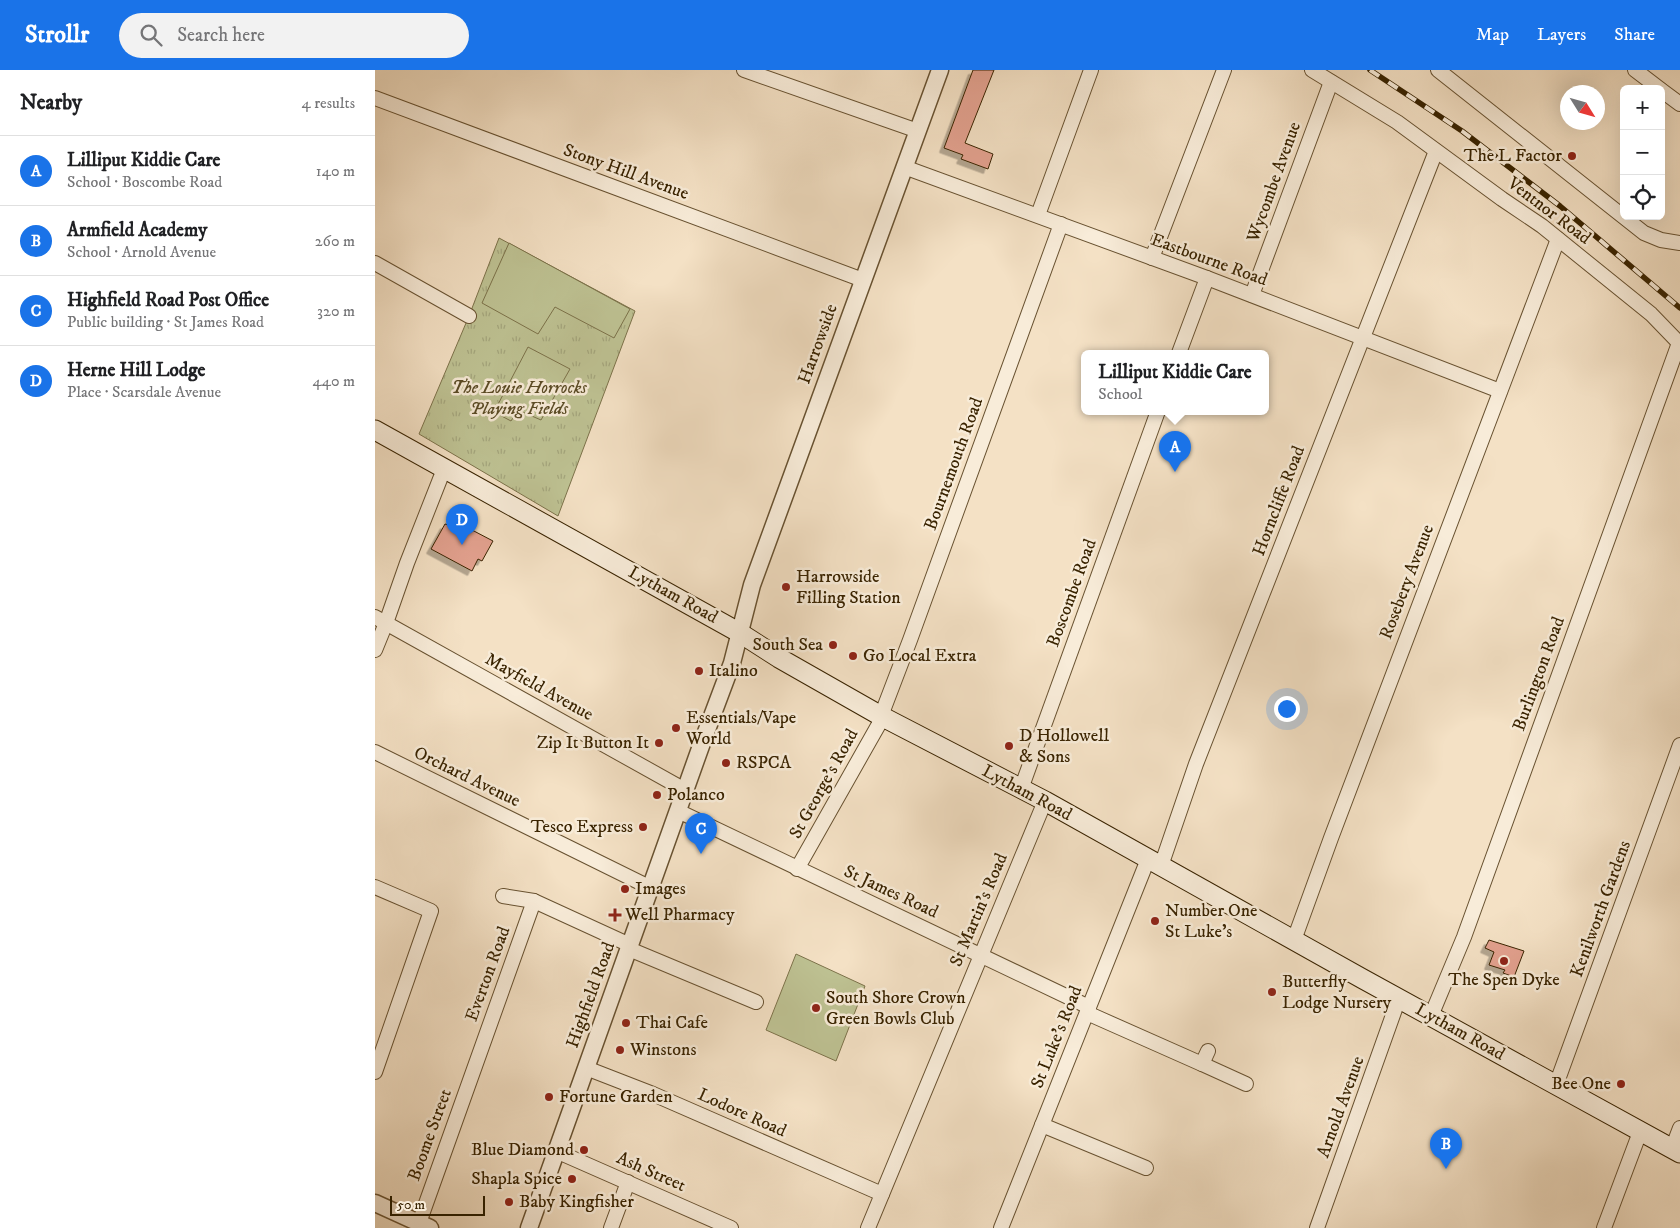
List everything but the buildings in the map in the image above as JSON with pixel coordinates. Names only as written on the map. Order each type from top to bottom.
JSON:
[{"type":"main road","name":"Lytham Road","points":[[375,430],[740,633],[779,658],[882,716],[1045,801],[1676,1151]]},
{"type":"street","name":"Harrowside","points":[[740,633],[752,585],[940,70]]},
{"type":"street","points":[[1038,215],[1091,70]]},
{"type":"street","points":[[1152,258],[1224,70]]},
{"type":"street","name":"Ventnor Road","points":[[1312,70],[1397,122],[1558,239],[1651,314],[1679,343]]},
{"type":"street","points":[[1438,70],[1644,233],[1661,240],[1680,243]]},
{"type":"street","points":[[1635,70],[1656,85]]},
{"type":"street","points":[[752,71],[918,131]]},
{"type":"street","name":"Wycombe Avenue","points":[[1252,295],[1331,82]]},
{"type":"street","points":[[1665,92],[1680,104]]},
{"type":"street","name":"Stony Hill Avenue","points":[[375,98],[863,280]]},
{"type":"street","name":"Horncliffe Road","points":[[1154,863],[1196,764],[1436,151]]},
{"type":"street","name":"Eastbourne Road","points":[[904,167],[1207,278],[1500,391]]},
{"type":"street","name":"Bournemouth Road","points":[[882,716],[1061,224]]},
{"type":"street","name":"Rosebery Avenue","points":[[1294,940],[1558,239]]},
{"type":"street","points":[[375,263],[469,316]]},
{"type":"street","points":[[1180,350],[1207,278]]},
{"type":"street","name":"Burlington Road","points":[[1431,1016],[1464,937],[1679,343]]},
{"type":"street","name":"Boscombe Road","points":[[1021,789],[1158,415]]},
{"type":"street","points":[[375,650],[381,620],[407,563],[444,469]]},
{"type":"street","name":"Mayfield Avenue","points":[[381,620],[685,790]]},
{"type":"street","name":"Highfield Road","points":[[529,1228],[729,670],[740,633]]},
{"type":"street","name":"St George's Road","points":[[797,869],[882,716]]},
{"type":"street","name":"Kenilworth Gardens","points":[[1557,1085],[1680,745]]},
{"type":"street","name":"Orchard Avenue","points":[[375,752],[651,888]]},
{"type":"street","name":"St Martin's Road","points":[[868,1228],[1045,801]]},
{"type":"street","name":"St James Road","points":[[678,811],[981,955],[1088,1010],[1205,1058],[1245,1084]]},
{"type":"street","name":"St Luke's Road","points":[[1001,1228],[1088,1010],[1154,863]]},
{"type":"street","points":[[375,887],[431,911],[375,1072]]},
{"type":"street","points":[[503,896],[534,901],[629,947],[756,1002]]},
{"type":"street","name":"Everton Road","points":[[477,1060],[534,901]]},
{"type":"street","name":"Arnold Avenue","points":[[1317,1228],[1399,998]]},
{"type":"street","name":"Boome Street","points":[[425,1225],[477,1060]]},
{"type":"street","name":"Lodore Road","points":[[586,1068],[653,1094],[882,1194]]},
{"type":"street","points":[[1043,1125],[1146,1168]]},
{"type":"street","points":[[1676,1151],[1680,1128]]},
{"type":"street","points":[[1604,1228],[1640,1132]]},
{"type":"street","name":"Ash Street","points":[[556,1150],[731,1228]]},
{"type":"street","points":[[611,1228],[628,1182]]},
{"type":"street","points":[[375,1203],[425,1225]]},
{"type":"green space","name":"The Louie Horrocks Playing Fields","points":[[499,238],[635,311],[558,516],[419,434],[469,316]]},
{"type":"green space","points":[[509,243],[630,309],[614,338],[555,307],[538,334],[482,303]]},
{"type":"green space","points":[[528,347],[570,369],[541,420],[518,410],[511,421],[494,412]]},
{"type":"green space","name":"South Shore Crown Green Bowls Club","points":[[796,954],[865,986],[836,1061],[766,1030]]},
{"type":"railway","points":[[1370,70],[1462,131],[1560,206],[1680,308]]},
{"type":"place","name":"The L Factor","points":[[1572,156]]},
{"type":"place","name":"Lilliput Kiddie Care","points":[[1175,472]]},
{"type":"place","name":"Herne Hill Lodge","points":[[462,545]]},
{"type":"place","name":"Harrowside Filling Station","points":[[786,587]]},
{"type":"place","name":"South Sea","points":[[833,645]]},
{"type":"place","name":"Go Local Extra","points":[[853,656]]},
{"type":"place","name":"Italino","points":[[699,671]]},
{"type":"place","name":"Essentials/Vape World","points":[[676,728]]},
{"type":"place","name":"Zip It Button It","points":[[659,743]]},
{"type":"place","name":"D Hollowell & Sons","points":[[1009,746]]},
{"type":"place","name":"RSPCA","points":[[726,763]]},
{"type":"place","name":"Polanco","points":[[657,795]]},
{"type":"place","name":"Tesco Express","points":[[643,827]]},
{"type":"place","name":"Highfield Road Post Office","points":[[701,854]]},
{"type":"place","name":"Images","points":[[625,889]]},
{"type":"place","name":"Well Pharmacy","points":[[615,915]]},
{"type":"place","name":"Number One St Luke's","points":[[1155,921]]},
{"type":"place","name":"The Spen Dyke","points":[[1504,961]]},
{"type":"place","name":"Butterfly Lodge Nursery","points":[[1272,992]]},
{"type":"place","name":"South Shore Crown Green Bowls Club","points":[[816,1008]]},
{"type":"place","name":"Thai Cafe","points":[[626,1023]]},
{"type":"place","name":"Winstons","points":[[620,1050]]},
{"type":"place","name":"Bee One","points":[[1621,1084]]},
{"type":"place","name":"Fortune Garden","points":[[549,1097]]},
{"type":"place","name":"Blue Diamond","points":[[584,1150]]},
{"type":"place","name":"Armfield Academy","points":[[1446,1169]]},
{"type":"place","name":"Shapla Spice","points":[[572,1179]]},
{"type":"place","name":"Baby Kingfisher","points":[[509,1202]]}]
